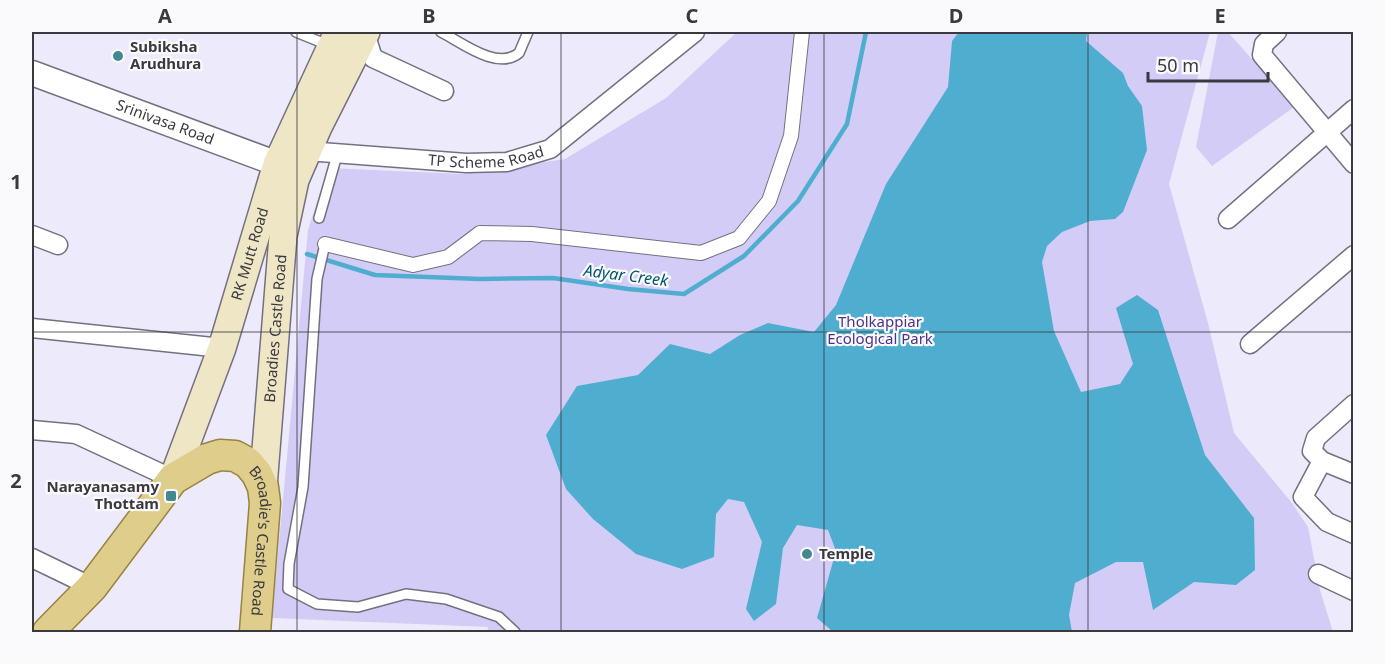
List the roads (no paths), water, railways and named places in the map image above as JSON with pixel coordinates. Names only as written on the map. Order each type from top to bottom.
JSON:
[{"type":"main road","name":"RK Mutt Road","points":[[294,163],[366,32]]},
{"type":"main road","name":"RK Mutt Road","points":[[173,478],[294,163],[334,38]]},
{"type":"main road","name":"Broadies Castle Road","points":[[263,487],[283,236],[294,163]]},
{"type":"main road","name":"Broadie's Castle Road","points":[[173,478],[207,459],[220,455],[235,456],[249,463],[263,487],[265,503],[255,633]]},
{"type":"main road","points":[[48,633],[92,587],[173,478]]},
{"type":"street","points":[[366,32],[373,58],[444,91]]},
{"type":"street","name":"TP Scheme Road","points":[[294,163],[337,155],[465,163],[507,162],[550,149],[695,32]]},
{"type":"street","points":[[325,247],[412,265],[448,257],[480,233],[532,234],[701,253],[740,238],[769,201],[791,136],[802,32]]},
{"type":"street","points":[[1277,32],[1264,44],[1262,51],[1353,164]]},
{"type":"street","name":"Srinivasa Road","points":[[32,73],[294,163]]},
{"type":"street","points":[[1228,219],[1353,109]]},
{"type":"street","points":[[32,235],[58,245]]},
{"type":"street","points":[[1250,344],[1353,255]]},
{"type":"street","points":[[32,328],[222,348]]},
{"type":"street","points":[[1353,404],[1316,438],[1312,451],[1322,461],[1353,474]]},
{"type":"street","points":[[32,430],[76,434],[173,478]]},
{"type":"street","points":[[1322,461],[1303,497],[1327,522],[1353,534]]},
{"type":"street","points":[[32,558],[92,587]]},
{"type":"street","points":[[1318,574],[1353,591]]},
{"type":"lane","points":[[296,32],[334,38]]},
{"type":"lane","points":[[441,32],[493,58],[503,60],[519,53],[528,32]]},
{"type":"lane","points":[[319,218],[337,155]]},
{"type":"lane","points":[[325,247],[319,269],[303,487],[289,564],[288,590],[317,604],[358,608],[406,594],[446,599],[499,617],[515,633]]},
{"type":"water","points":[[959,32],[1087,32],[1086,41],[1123,73],[1128,86],[1142,106],[1147,150],[1123,212],[1115,219],[1090,221],[1062,232],[1047,246],[1042,262],[1054,331],[1081,392],[1120,384],[1133,364],[1116,308],[1137,295],[1158,310],[1205,455],[1254,518],[1255,570],[1236,585],[1194,582],[1153,610],[1143,562],[1116,562],[1075,583],[1069,615],[1072,632],[832,631],[817,618],[836,551],[828,530],[797,525],[783,548],[776,604],[754,621],[746,609],[762,542],[744,502],[728,499],[716,514],[714,557],[682,569],[636,554],[593,519],[566,489],[546,435],[577,386],[638,375],[670,344],[710,354],[740,335],[768,323],[814,332],[836,305],[886,184],[948,87],[952,41]]},
{"type":"waterway","name":"Adyar Creek","points":[[307,254],[375,275],[480,279],[553,278],[628,289],[684,294],[744,256],[798,201],[847,124],[866,32]]},
{"type":"place","name":"Subiksha Arudhura","points":[[118,56]]},
{"type":"place","name":"Narayanasamy Thottam","points":[[171,496]]},
{"type":"place","name":"Temple","points":[[807,554]]},
{"type":"park label","name":"Tholkappiar Ecological Park","points":[[880,330]]}]
